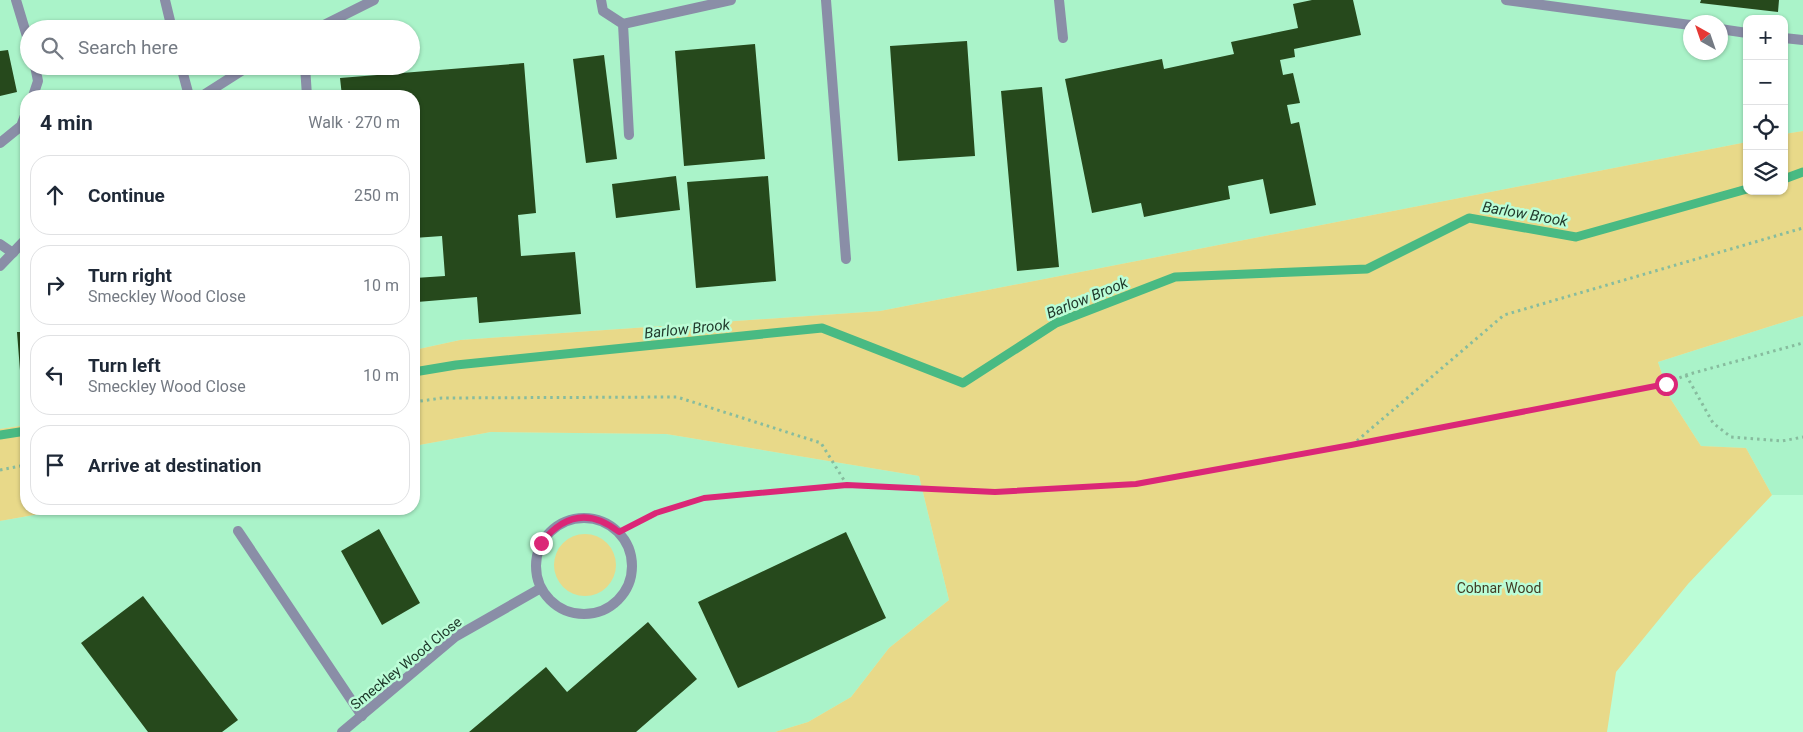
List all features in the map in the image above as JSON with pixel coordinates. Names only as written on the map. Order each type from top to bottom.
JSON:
[{"type":"street","points":[[16,0],[22,20]]},
{"type":"street","points":[[165,0],[170,20]]},
{"type":"street","points":[[334,20],[374,0]]},
{"type":"street","points":[[601,0],[603,11],[623,24],[731,0]]},
{"type":"street","points":[[826,0],[846,259]]},
{"type":"street","points":[[1059,0],[1063,38]]},
{"type":"street","points":[[1506,0],[1683,24]]},
{"type":"street","points":[[623,24],[628,135]]},
{"type":"street","points":[[1728,30],[1743,32]]},
{"type":"street","points":[[1788,38],[1803,40]]},
{"type":"street","points":[[35,90],[38,81],[37,75]]},
{"type":"street","points":[[183,75],[187,90]]},
{"type":"street","points":[[211,90],[235,75]]},
{"type":"street","points":[[306,75],[307,90]]},
{"type":"street","points":[[0,143],[20,127]]},
{"type":"street","points":[[0,244],[13,253]]},
{"type":"street","points":[[0,266],[20,245]]},
{"type":"street","points":[[578,518],[593,518],[608,523],[619,532],[629,546],[633,562],[631,579],[624,594],[612,605],[597,612],[580,614],[564,610],[551,601],[541,588],[536,573],[536,558],[541,543],[550,531],[563,522],[578,518]]},
{"type":"street","points":[[238,531],[362,716]]},
{"type":"street","name":"Smeckley Wood Close","points":[[342,732],[455,637],[541,588]]},
{"type":"path","points":[[1351,445],[1504,314],[1803,228]]},
{"type":"path","points":[[619,532],[656,513],[704,498],[847,485],[995,492],[1136,484],[1351,445],[1666,384],[1686,375],[1803,343]]},
{"type":"path","points":[[1686,375],[1713,423],[1731,437],[1782,442],[1803,437]]},
{"type":"path","points":[[420,401],[442,398],[677,396],[821,442],[847,485]]},
{"type":"path","points":[[0,470],[20,466]]},
{"type":"shaded area","points":[[0,0],[1803,0],[1803,131],[1788,133],[1788,15],[1743,15],[1743,143],[880,311],[460,340],[420,349],[420,90],[20,90],[20,426],[0,429]]},
{"type":"shaded area","points":[[1803,316],[1803,495],[1772,495],[1746,448],[1701,446],[1670,398],[1658,362]]},
{"type":"shaded area","points":[[491,432],[666,434],[919,476],[949,600],[889,648],[851,697],[808,722],[775,732],[0,732],[0,521],[34,515],[420,515],[420,445]]},
{"type":"green space","name":"Cobnar Wood","points":[[1803,131],[1803,316],[1658,362],[1670,398],[1701,446],[1746,448],[1772,495],[1688,584],[1616,672],[1607,732],[775,732],[808,722],[851,697],[889,648],[949,600],[919,476],[666,434],[491,432],[420,445],[420,349],[460,340],[880,311],[1743,143],[1743,195],[1788,195],[1788,133]]},
{"type":"green space","points":[[20,426],[20,515],[34,515],[0,521],[0,429]]},
{"type":"green space","points":[[585,534],[597,537],[607,543],[613,553],[616,565],[613,577],[607,587],[597,593],[585,596],[573,593],[563,587],[557,577],[554,565],[557,553],[563,543],[573,537]]},
{"type":"building","points":[[1312,0],[1353,0],[1361,35],[1294,49],[1295,57],[1280,60],[1283,75],[1293,73],[1300,103],[1287,105],[1291,124],[1299,122],[1316,205],[1270,214],[1263,179],[1228,186],[1230,199],[1144,217],[1141,203],[1092,213],[1065,79],[1162,59],[1164,69],[1234,54],[1231,42],[1298,28],[1293,4]]},
{"type":"building","points":[[1701,0],[1779,0],[1778,12],[1700,3]]},
{"type":"building","points":[[967,41],[975,156],[898,161],[890,46]]},
{"type":"building","points":[[755,44],[765,159],[684,166],[675,51]]},
{"type":"building","points":[[8,50],[17,92],[0,96],[0,51]]},
{"type":"building","points":[[604,55],[617,159],[586,163],[573,59]]},
{"type":"building","points":[[524,63],[536,213],[518,215],[521,256],[575,252],[581,314],[479,323],[477,297],[420,302],[420,278],[445,276],[442,236],[420,238],[420,90],[341,90],[340,78],[377,75],[420,75],[420,71]]},
{"type":"building","points":[[1042,87],[1059,267],[1017,271],[1001,91]]},
{"type":"building","points":[[676,176],[680,210],[616,218],[612,184]]},
{"type":"building","points":[[768,176],[776,281],[696,288],[687,182]]},
{"type":"building","points":[[17,332],[20,332],[20,370]]},
{"type":"building","points":[[379,529],[420,603],[382,625],[341,551]]},
{"type":"building","points":[[846,532],[886,618],[738,688],[698,602]]},
{"type":"building","points":[[143,596],[238,720],[222,732],[148,732],[81,643]]},
{"type":"building","points":[[648,622],[697,679],[636,732],[469,732],[546,667],[567,692]]},
{"type":"waterway","name":"Barlow Brook","points":[[1788,178],[1803,172]]},
{"type":"waterway","name":"Barlow Brook","points":[[420,371],[456,365],[822,328],[963,383],[1056,323],[1175,277],[1367,269],[1469,218],[1576,237],[1743,190]]},
{"type":"waterway","name":"Barlow Brook","points":[[0,435],[20,432]]},
{"type":"route","points":[[541,543],[550,531],[563,522],[578,518],[593,518],[608,523],[619,532],[656,513],[704,498],[847,485],[995,492],[1136,484],[1351,445],[1666,384]]}]
